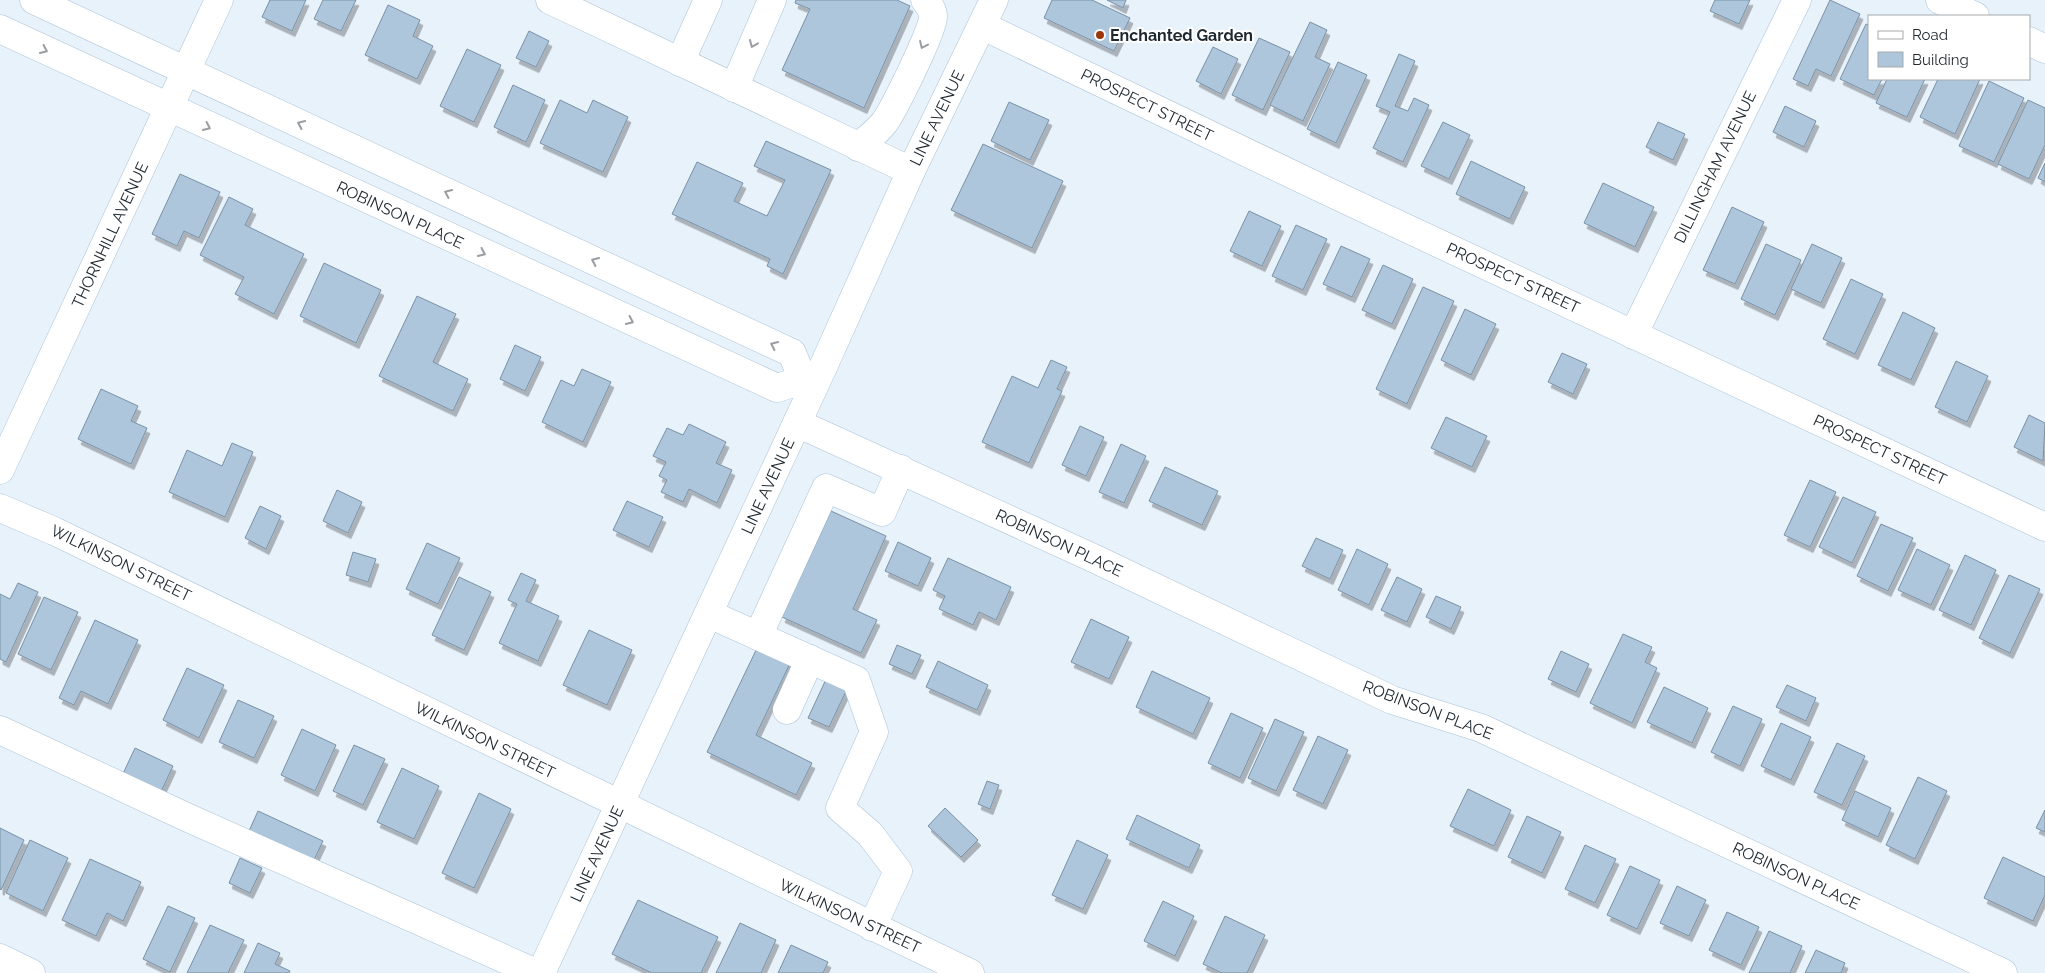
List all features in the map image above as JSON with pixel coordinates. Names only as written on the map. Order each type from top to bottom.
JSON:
[{"type":"street","points":[[34,0],[792,353],[808,383]]},
{"type":"street","name":"THORNHILL AVENUE","points":[[0,470],[219,0]]},
{"type":"street","points":[[550,0],[910,172]]},
{"type":"street","points":[[680,62],[708,0]]},
{"type":"street","points":[[734,88],[772,0]]},
{"type":"street","points":[[858,147],[882,126],[891,113],[911,70],[933,18],[931,8],[925,0]]},
{"type":"street","name":"LINE AVENUE","points":[[541,973],[797,423],[808,383],[994,0]]},
{"type":"street","name":"DILLINGHAM AVENUE","points":[[1633,335],[1797,0]]},
{"type":"street","points":[[1940,0],[1973,15]]},
{"type":"street","name":"PROSPECT STREET","points":[[983,26],[1633,335],[2045,527]]},
{"type":"street","name":"ROBINSON PLACE","points":[[0,29],[169,109],[776,388],[808,383]]},
{"type":"street","points":[[2030,42],[2045,49]]},
{"type":"street","name":"ROBINSON PLACE","points":[[797,423],[901,469],[1392,700],[1481,728],[2003,973]]},
{"type":"street","points":[[758,636],[826,488],[882,512],[901,469]]},
{"type":"street","name":"WILKINSON STREET","points":[[0,508],[54,531],[970,973]]},
{"type":"street","points":[[709,614],[856,680],[874,732],[840,808],[870,834],[898,871],[872,926]]},
{"type":"street","points":[[788,710],[810,659]]},
{"type":"street","points":[[0,730],[193,820],[536,973]]},
{"type":"street","points":[[0,958],[31,973]]},
{"type":"building","points":[[270,0],[306,0],[292,31],[262,17]]},
{"type":"building","points":[[323,0],[356,0],[341,31],[314,19]]},
{"type":"building","points":[[796,0],[897,0],[910,6],[864,108],[782,70],[810,9],[795,3]]},
{"type":"building","name":"Enchanted Garden","points":[[1052,0],[1092,0],[1130,18],[1114,51],[1044,18]]},
{"type":"building","points":[[1107,0],[1126,0],[1123,8]]},
{"type":"building","points":[[1715,0],[1750,0],[1739,24],[1710,11]]},
{"type":"building","points":[[1830,0],[1860,14],[1831,76],[1816,69],[1808,86],[1793,79]]},
{"type":"building","points":[[388,5],[420,20],[413,36],[433,46],[417,79],[365,55]]},
{"type":"building","points":[[1310,22],[1327,30],[1315,57],[1330,64],[1303,121],[1270,105]]},
{"type":"building","points":[[1866,24],[1868,25],[1868,80],[1882,80],[1874,95],[1840,79]]},
{"type":"building","points":[[529,31],[549,41],[536,67],[516,58]]},
{"type":"building","points":[[1259,38],[1290,52],[1263,110],[1232,95]]},
{"type":"building","points":[[1213,47],[1238,59],[1221,94],[1196,81]]},
{"type":"building","points":[[467,49],[501,65],[474,122],[440,106]]},
{"type":"building","points":[[1399,54],[1415,61],[1395,106],[1408,111],[1414,98],[1429,105],[1403,162],[1373,148],[1390,112],[1376,106]]},
{"type":"building","points":[[1338,62],[1367,75],[1336,143],[1307,129]]},
{"type":"building","points":[[1887,80],[1925,80],[1907,117],[1876,103]]},
{"type":"building","points":[[1938,80],[1980,80],[1955,134],[1920,117]]},
{"type":"building","points":[[1989,81],[2024,98],[1994,162],[1959,146]]},
{"type":"building","points":[[513,85],[545,100],[526,142],[494,127]]},
{"type":"building","points":[[560,100],[587,113],[593,100],[628,117],[603,172],[540,143]]},
{"type":"building","points":[[2028,100],[2045,108],[2045,145],[2029,179],[1998,164]]},
{"type":"building","points":[[1009,102],[1049,120],[1030,160],[991,141]]},
{"type":"building","points":[[1785,106],[1816,121],[1804,147],[1773,132]]},
{"type":"building","points":[[1443,122],[1470,135],[1449,179],[1421,166]]},
{"type":"building","points":[[1658,122],[1685,134],[1673,160],[1646,147]]},
{"type":"building","points":[[766,141],[831,170],[783,274],[767,266],[770,259],[672,214],[697,162],[743,183],[734,201],[767,216],[785,180],[754,166]]},
{"type":"building","points":[[983,144],[1063,181],[1032,248],[951,210]]},
{"type":"building","points":[[1471,161],[1525,187],[1510,219],[1456,194]]},
{"type":"building","points":[[2045,163],[2045,182],[2038,178]]},
{"type":"building","points":[[180,174],[220,192],[199,238],[184,231],[177,246],[152,234]]},
{"type":"building","points":[[1603,183],[1654,207],[1635,247],[1584,223]]},
{"type":"building","points":[[229,197],[253,209],[245,225],[304,254],[274,314],[235,294],[244,277],[200,255]]},
{"type":"building","points":[[1732,207],[1764,222],[1735,284],[1703,270]]},
{"type":"building","points":[[1249,211],[1281,226],[1262,266],[1230,251]]},
{"type":"building","points":[[1296,225],[1327,239],[1303,290],[1272,276]]},
{"type":"building","points":[[1766,244],[1801,260],[1775,315],[1741,299]]},
{"type":"building","points":[[1812,244],[1842,258],[1821,303],[1791,289]]},
{"type":"building","points":[[1341,246],[1370,259],[1352,297],[1323,284]]},
{"type":"building","points":[[324,263],[381,290],[356,343],[300,316]]},
{"type":"building","points":[[1383,265],[1413,279],[1392,324],[1362,310]]},
{"type":"building","points":[[1851,279],[1883,294],[1855,354],[1823,339]]},
{"type":"building","points":[[1423,287],[1454,301],[1407,404],[1376,389]]},
{"type":"building","points":[[417,296],[456,314],[433,362],[468,379],[453,411],[379,376]]},
{"type":"building","points":[[1465,309],[1496,324],[1471,375],[1441,360]]},
{"type":"building","points":[[1903,312],[1935,328],[1911,380],[1878,365]]},
{"type":"building","points":[[515,345],[541,357],[525,391],[500,379]]},
{"type":"building","points":[[1562,353],[1587,364],[1573,394],[1548,382]]},
{"type":"building","points":[[1051,360],[1067,367],[1057,389],[1062,391],[1029,463],[982,442],[1012,376],[1038,388]]},
{"type":"building","points":[[1956,361],[1988,376],[1967,422],[1935,407]]},
{"type":"building","points":[[582,369],[611,382],[583,442],[542,422],[561,380],[574,386]]},
{"type":"building","points":[[101,389],[138,406],[131,421],[147,428],[131,464],[78,439]]},
{"type":"building","points":[[2029,415],[2045,423],[2043,461],[2014,447]]},
{"type":"building","points":[[1446,417],[1487,436],[1472,467],[1431,448]]},
{"type":"building","points":[[689,424],[726,442],[716,463],[732,470],[717,503],[689,489],[683,502],[661,492],[667,480],[659,476],[666,462],[653,456],[667,428],[683,435]]},
{"type":"building","points":[[1080,426],[1104,437],[1086,476],[1062,465]]},
{"type":"building","points":[[232,443],[253,452],[225,517],[169,492],[187,450],[222,466]]},
{"type":"building","points":[[1121,444],[1146,456],[1124,503],[1099,492]]},
{"type":"building","points":[[1165,467],[1218,491],[1202,525],[1149,501]]},
{"type":"building","points":[[1810,480],[1836,492],[1810,547],[1784,535]]},
{"type":"building","points":[[337,490],[362,502],[348,533],[323,521]]},
{"type":"building","points":[[1843,497],[1876,512],[1852,563],[1819,547]]},
{"type":"building","points":[[627,501],[663,517],[649,547],[613,530]]},
{"type":"building","points":[[260,506],[281,516],[266,549],[245,538]]},
{"type":"building","points":[[831,511],[886,536],[853,609],[877,620],[861,653],[782,617]]},
{"type":"building","points":[[1881,524],[1913,538],[1888,591],[1857,576]]},
{"type":"building","points":[[1316,538],[1343,550],[1330,579],[1302,566]]},
{"type":"building","points":[[898,542],[931,558],[918,586],[885,571]]},
{"type":"building","points":[[427,543],[460,558],[438,604],[406,589]]},
{"type":"building","points":[[1357,549],[1388,564],[1369,605],[1338,590]]},
{"type":"building","points":[[1917,549],[1950,565],[1931,605],[1898,590]]},
{"type":"building","points":[[353,552],[376,559],[368,582],[346,575]]},
{"type":"building","points":[[1965,555],[1996,570],[1971,625],[1939,610]]},
{"type":"building","points":[[948,558],[1011,587],[996,620],[979,612],[973,625],[939,609],[945,596],[933,590]]},
{"type":"building","points":[[521,573],[536,580],[526,601],[559,616],[538,661],[499,643],[517,604],[508,600]]},
{"type":"building","points":[[2009,575],[2040,589],[2010,653],[1979,638]]},
{"type":"building","points":[[459,577],[491,592],[464,650],[432,635]]},
{"type":"building","points":[[1397,577],[1422,589],[1407,622],[1381,610]]},
{"type":"building","points":[[18,583],[38,592],[6,662],[0,659],[0,594],[10,599]]},
{"type":"building","points":[[1436,596],[1461,607],[1451,629],[1426,617]]},
{"type":"building","points":[[44,597],[78,612],[51,670],[18,654]]},
{"type":"building","points":[[1091,619],[1129,637],[1109,679],[1071,662]]},
{"type":"building","points":[[95,620],[138,640],[108,704],[81,691],[74,705],[59,698]]},
{"type":"building","points":[[589,630],[632,650],[607,705],[563,685]]},
{"type":"building","points":[[1623,634],[1652,647],[1645,662],[1657,668],[1632,723],[1590,703]]},
{"type":"building","points":[[759,644],[792,659],[756,735],[812,763],[796,795],[707,752]]},
{"type":"building","points":[[897,645],[921,655],[912,674],[889,664]]},
{"type":"building","points":[[1561,651],[1589,664],[1576,692],[1548,679]]},
{"type":"building","points":[[938,661],[988,685],[977,710],[926,687]]},
{"type":"building","points":[[187,668],[224,685],[199,738],[163,720]]},
{"type":"building","points":[[1152,671],[1210,698],[1193,734],[1136,707]]},
{"type":"building","points":[[828,675],[849,685],[829,727],[808,718]]},
{"type":"building","points":[[1787,685],[1816,698],[1806,721],[1776,707]]},
{"type":"building","points":[[1664,687],[1708,708],[1692,743],[1647,722]]},
{"type":"building","points":[[238,700],[274,716],[254,758],[219,742]]},
{"type":"building","points":[[1733,706],[1762,719],[1740,766],[1711,752]]},
{"type":"building","points":[[1231,713],[1263,728],[1240,778],[1208,763]]},
{"type":"building","points":[[1275,719],[1304,732],[1276,791],[1248,778]]},
{"type":"building","points":[[1781,723],[1811,737],[1791,780],[1761,766]]},
{"type":"building","points":[[302,729],[336,745],[315,791],[281,775]]},
{"type":"building","points":[[1318,736],[1348,750],[1323,804],[1293,790]]},
{"type":"building","points":[[1837,743],[1865,756],[1842,805],[1814,792]]},
{"type":"building","points":[[354,745],[385,759],[363,805],[333,791]]},
{"type":"building","points":[[135,748],[173,766],[159,796],[121,778]]},
{"type":"building","points":[[402,768],[439,786],[414,839],[377,822]]},
{"type":"building","points":[[1918,777],[1947,791],[1915,859],[1886,845]]},
{"type":"building","points":[[987,781],[999,785],[990,809],[978,804]]},
{"type":"building","points":[[1468,789],[1511,810],[1494,846],[1450,826]]},
{"type":"building","points":[[1855,791],[1891,808],[1878,837],[1842,820]]},
{"type":"building","points":[[479,793],[511,809],[474,888],[442,873]]},
{"type":"building","points":[[945,808],[978,840],[961,857],[928,826]]},
{"type":"building","points":[[2045,810],[2045,832],[2036,828]]},
{"type":"building","points":[[258,811],[323,841],[313,862],[249,831]]},
{"type":"building","points":[[1137,815],[1200,845],[1189,868],[1126,839]]},
{"type":"building","points":[[1527,816],[1561,832],[1542,873],[1508,857]]},
{"type":"building","points":[[0,828],[24,840],[1,890],[0,889]]},
{"type":"building","points":[[30,840],[68,858],[43,911],[6,893]]},
{"type":"building","points":[[1077,840],[1108,855],[1083,909],[1052,895]]},
{"type":"building","points":[[1585,845],[1616,859],[1595,903],[1565,889]]},
{"type":"building","points":[[2003,857],[2045,877],[2045,895],[2033,921],[1984,898]]},
{"type":"building","points":[[240,858],[262,868],[250,893],[229,883]]},
{"type":"building","points":[[90,859],[141,882],[123,921],[107,913],[96,936],[62,920]]},
{"type":"building","points":[[1630,866],[1660,880],[1637,929],[1607,915]]},
{"type":"building","points":[[1677,886],[1706,900],[1689,936],[1660,923]]},
{"type":"building","points":[[638,900],[718,937],[701,973],[652,973],[612,954]]},
{"type":"building","points":[[1163,901],[1194,916],[1175,956],[1144,941]]},
{"type":"building","points":[[168,906],[195,918],[170,972],[143,959]]},
{"type":"building","points":[[1727,912],[1759,927],[1741,965],[1709,950]]},
{"type":"building","points":[[1225,916],[1265,935],[1247,973],[1222,973],[1203,964]]},
{"type":"building","points":[[740,923],[776,940],[761,973],[716,973]]},
{"type":"building","points":[[210,925],[244,940],[228,973],[187,973]]},
{"type":"building","points":[[1769,931],[1802,946],[1790,973],[1749,973]]},
{"type":"building","points":[[258,943],[280,953],[275,964],[290,971],[289,973],[244,973]]},
{"type":"building","points":[[791,945],[828,962],[823,973],[778,973]]},
{"type":"building","points":[[1816,950],[1845,963],[1841,973],[1805,973]]},
{"type":"place","name":"Enchanted Garden","points":[[1100,35]]}]
